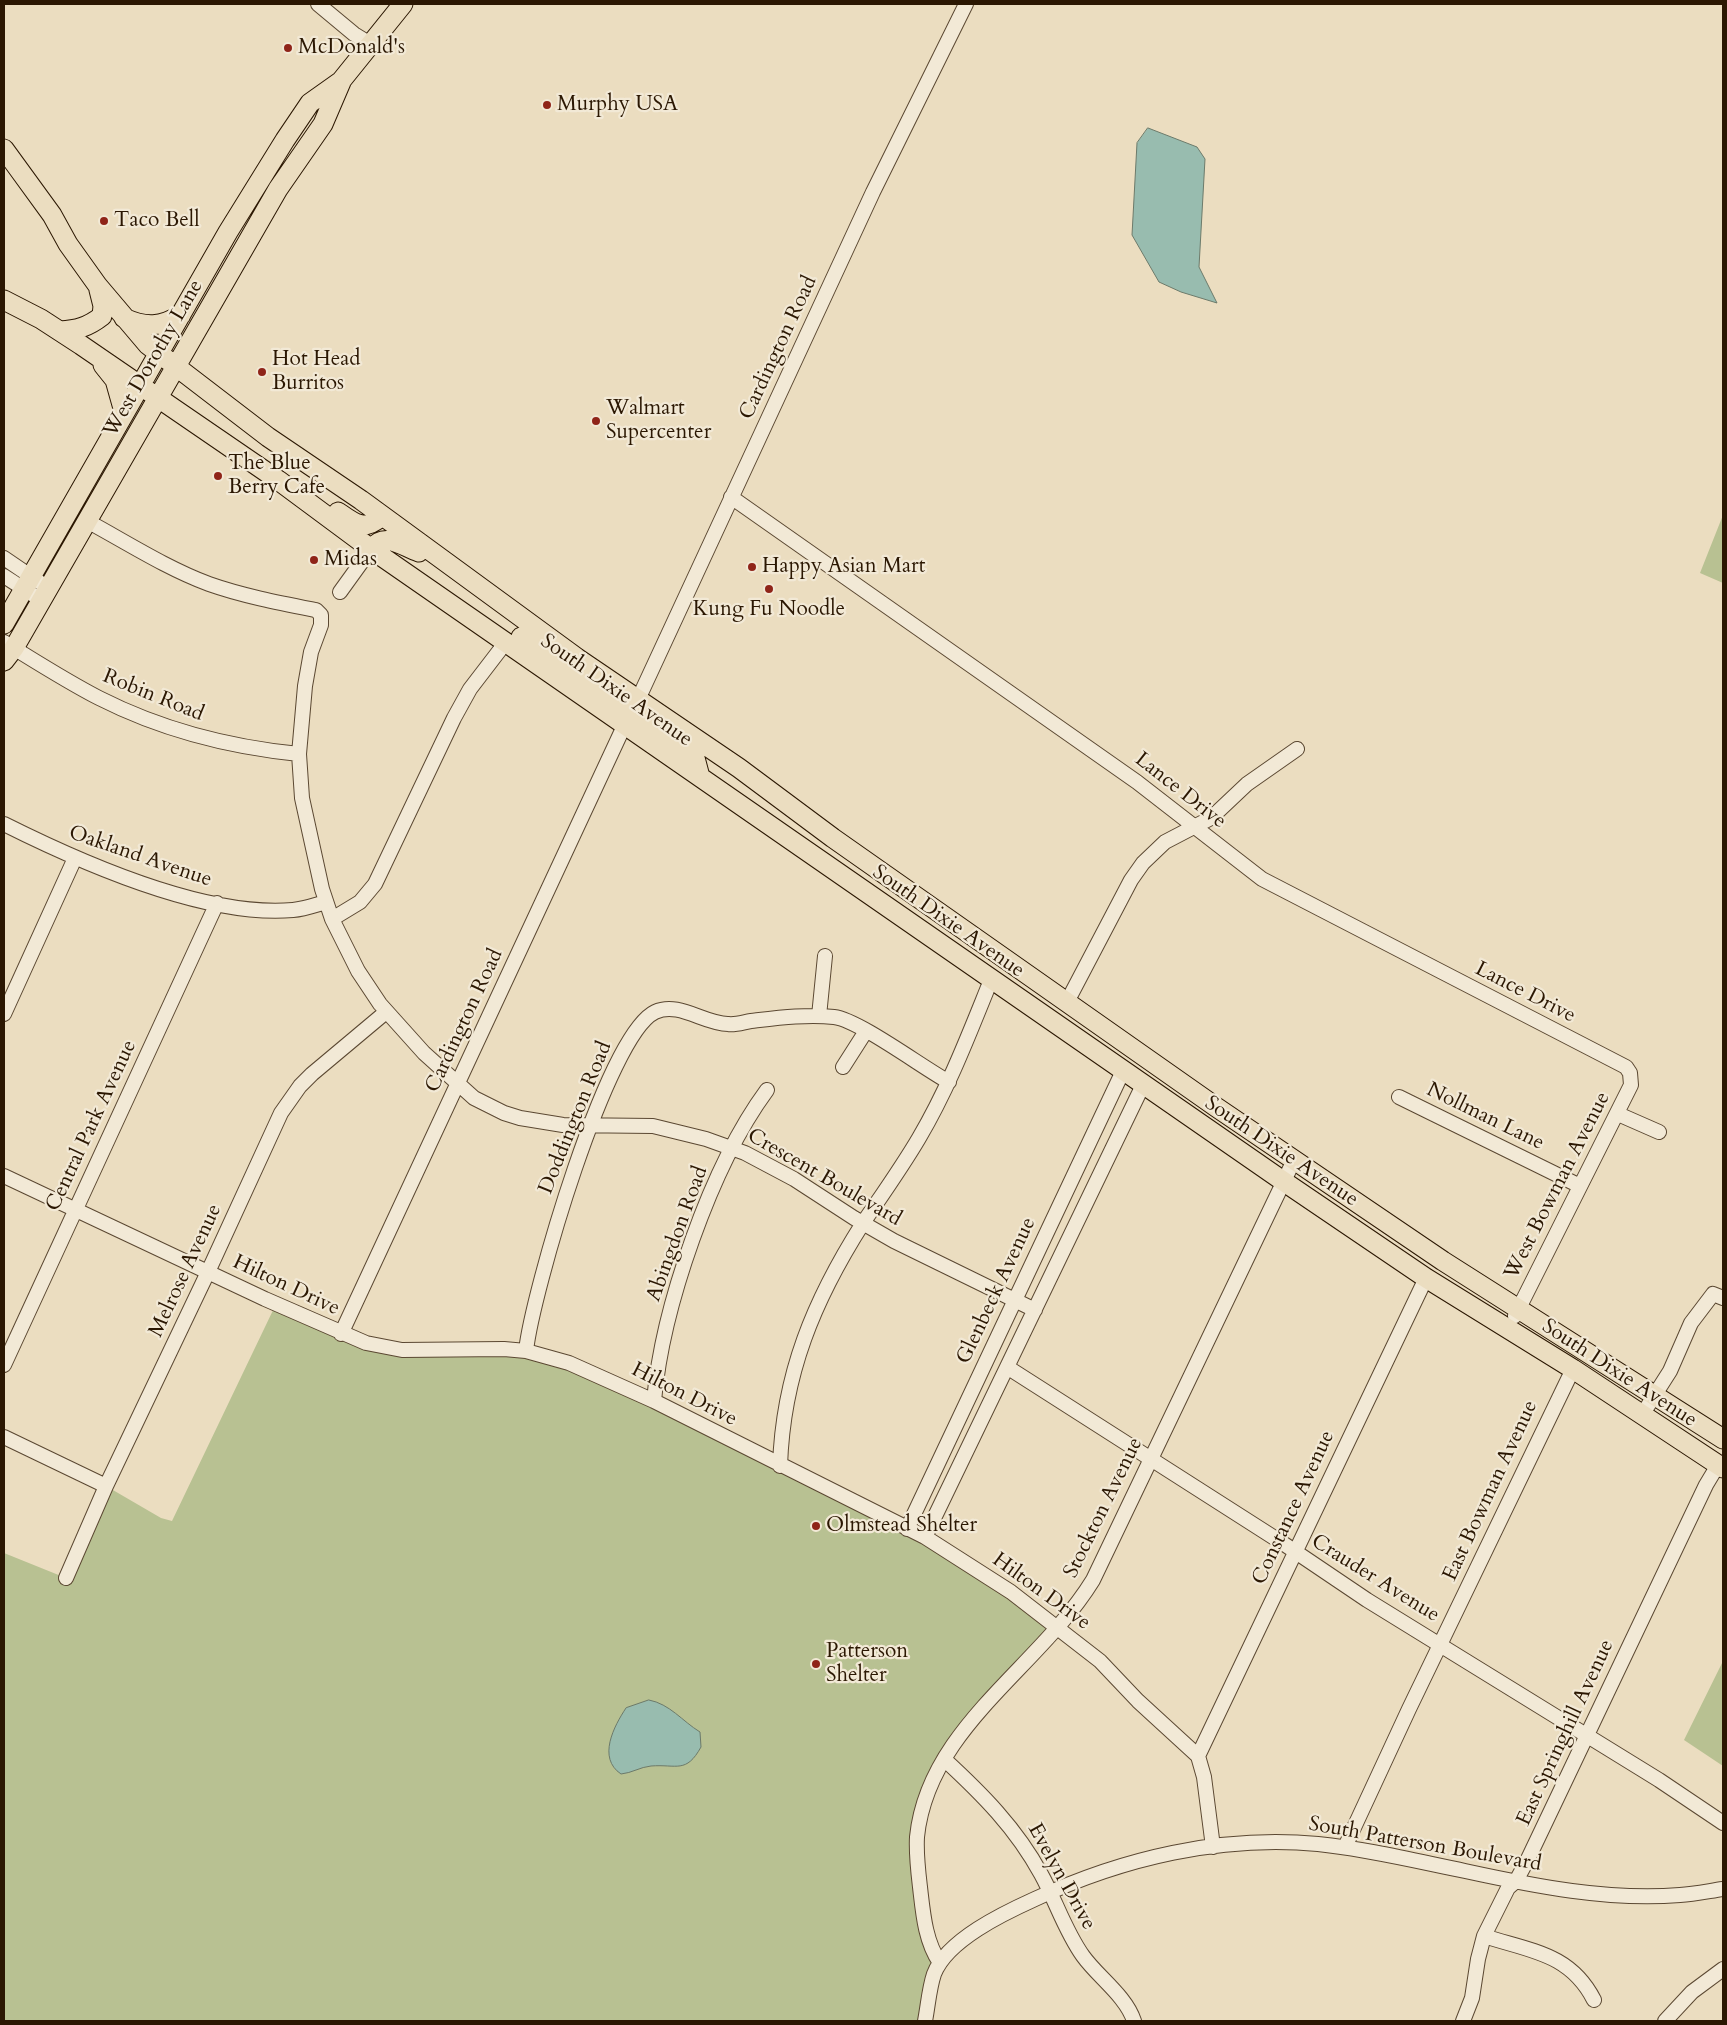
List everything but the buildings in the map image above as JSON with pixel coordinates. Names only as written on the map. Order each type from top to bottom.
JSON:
[{"type":"main road","name":"West Dorothy Lane","points":[[7,650],[124,412],[160,354],[228,232],[310,103],[341,81],[372,45],[403,4]]},
{"type":"main road","name":"West Dorothy Lane","points":[[4,624],[37,589],[87,520],[278,189],[323,124],[341,81]]},
{"type":"main road","name":"South Dixie Avenue","points":[[4,148],[52,215],[68,244],[98,286],[123,318],[148,345],[268,437],[382,516],[577,658],[700,777],[1283,1182],[1426,1278],[1578,1372],[1720,1466]]},
{"type":"main road","points":[[60,331],[89,326],[102,316],[103,306],[98,286]]},
{"type":"main road","name":"South Dixie Avenue","points":[[4,300],[60,331],[278,480],[371,549],[542,666],[632,711],[1067,1002],[1516,1313],[1653,1394],[1723,1439]]},
{"type":"main road","points":[[123,318],[138,324],[156,326],[166,324],[181,315]]},
{"type":"main road","points":[[195,335],[191,350],[192,361],[214,394]]},
{"type":"main road","points":[[96,356],[115,380],[124,412]]},
{"type":"main road","points":[[278,480],[324,503],[355,524],[373,524],[382,516]]},
{"type":"main road","points":[[371,549],[377,541],[384,539],[442,559]]},
{"type":"main road","points":[[488,595],[500,611],[506,642]]},
{"type":"main road","points":[[506,642],[513,635],[517,634],[548,654],[577,658]]},
{"type":"main road","points":[[1448,1292],[1480,1298],[1516,1313],[1561,1350],[1578,1372]]},
{"type":"street","points":[[318,4],[354,34],[372,45]]},
{"type":"street","name":"Cardington Road","points":[[342,1334],[873,192],[966,4]]},
{"type":"street","name":"Lance Drive","points":[[731,497],[1144,787],[1242,865],[1282,892],[1626,1067],[1630,1072]]},
{"type":"street","name":"Crescent Boulevard","points":[[87,520],[148,554],[207,583],[258,598],[316,610],[322,620],[305,686],[299,754],[302,798],[326,902],[332,919],[358,971],[386,1012],[424,1053],[458,1085],[488,1106],[520,1118],[563,1125],[625,1124],[653,1126],[732,1148],[794,1178],[863,1224],[948,1269],[1034,1310]]},
{"type":"street","points":[[340,592],[371,549]]},
{"type":"street","points":[[4,558],[37,589]]},
{"type":"street","points":[[4,576],[37,589]]},
{"type":"street","points":[[332,919],[360,902],[375,884],[454,718],[470,689],[506,642]]},
{"type":"street","name":"Robin Road","points":[[7,650],[98,698],[160,725],[224,744],[299,754]]},
{"type":"street","points":[[1067,1002],[1131,880],[1143,863],[1165,842],[1211,818],[1247,784],[1297,749]]},
{"type":"street","name":"Oakland Avenue","points":[[4,824],[75,858],[169,892],[217,904],[269,911],[304,909],[326,902]]},
{"type":"street","points":[[4,1014],[75,858]]},
{"type":"street","name":"Central Park Avenue","points":[[4,1364],[217,904]]},
{"type":"street","points":[[819,1016],[825,956]]},
{"type":"street","points":[[780,1466],[788,1392],[805,1332],[832,1273],[918,1140],[949,1082],[991,980]]},
{"type":"street","name":"Doddington Road","points":[[526,1351],[540,1282],[559,1217],[591,1126],[614,1070],[629,1040],[643,1021],[658,1011],[677,1010],[727,1025],[819,1016],[836,1017],[866,1031],[949,1082]]},
{"type":"street","name":"Melrose Avenue","points":[[66,1578],[106,1486],[277,1122],[290,1099],[312,1074],[386,1012]]},
{"type":"street","points":[[843,1067],[866,1031]]},
{"type":"street","name":"Glenbeck Avenue","points":[[907,1529],[1123,1071]]},
{"type":"street","name":"West Bowman Avenue","points":[[1516,1313],[1618,1114],[1631,1085],[1630,1072]]},
{"type":"street","name":"Glenbeck Avenue","points":[[925,1537],[1143,1085]]},
{"type":"street","name":"Abingdon Road","points":[[654,1401],[662,1349],[678,1284],[702,1214],[732,1148],[767,1090]]},
{"type":"street","name":"Nollman Lane","points":[[1399,1097],[1580,1186]]},
{"type":"street","points":[[1618,1114],[1659,1132]]},
{"type":"street","name":"Stockton Avenue","points":[[940,1963],[932,1952],[928,1938],[917,1855],[923,1806],[944,1759],[953,1744],[980,1711],[1058,1629],[1080,1602],[1093,1580],[1294,1160]]},
{"type":"street","name":"Hilton Drive","points":[[4,1176],[75,1211],[342,1334],[366,1343],[402,1350],[469,1348],[526,1351],[569,1362],[654,1401],[780,1466],[925,1537],[1004,1587],[1100,1661],[1138,1700],[1198,1756]]},
{"type":"street","name":"Constance Avenue","points":[[1198,1756],[1426,1278]]},
{"type":"street","points":[[1642,1415],[1653,1394],[1670,1371],[1691,1323],[1713,1294],[1723,1298]]},
{"type":"street","name":"Crauder Avenue","points":[[1007,1367],[1367,1600],[1440,1643],[1587,1735],[1723,1823]]},
{"type":"street","name":"East Bowman Avenue","points":[[1345,1847],[1440,1643],[1578,1372]]},
{"type":"street","points":[[4,1436],[106,1486]]},
{"type":"street","name":"East Springhill Avenue","points":[[1463,2021],[1472,1998],[1478,1959],[1484,1936],[1508,1888],[1516,1881],[1706,1485],[1720,1466]]},
{"type":"street","points":[[1198,1756],[1204,1777],[1213,1847]]},
{"type":"street","name":"Evelyn Drive","points":[[944,1759],[1008,1823],[1031,1856],[1050,1892],[1066,1929],[1081,1954],[1132,2013],[1134,2021]]},
{"type":"street","name":"South Patterson Boulevard","points":[[925,2021],[934,1973],[951,1950],[981,1927],[1050,1892],[1103,1870],[1134,1861],[1213,1847],[1250,1843],[1291,1842],[1345,1847],[1516,1881],[1611,1894],[1680,1895],[1723,1889]]},
{"type":"street","points":[[1484,1936],[1563,1963],[1578,1975],[1594,2000]]},
{"type":"street","points":[[1665,2021],[1692,1992],[1723,1969]]},
{"type":"green space","points":[[1723,515],[1723,583],[1700,573]]},
{"type":"green space","points":[[276,1304],[366,1343],[546,1356],[925,1537],[1057,1629],[940,1766],[917,1855],[940,1963],[925,2021],[4,2021],[4,1553],[66,1578],[106,1486],[161,1518],[172,1521]]},
{"type":"green space","points":[[1723,1661],[1723,1766],[1684,1740]]},
{"type":"water","points":[[1148,128],[1197,147],[1205,159],[1199,267],[1217,303],[1181,292],[1159,282],[1132,235],[1137,143]]},
{"type":"water","points":[[649,1700],[670,1709],[700,1732],[701,1747],[691,1761],[680,1766],[647,1767],[621,1774],[614,1767],[610,1759],[610,1742],[613,1733],[626,1708]]},
{"type":"place","name":"McDonald's","points":[[288,48]]},
{"type":"place","name":"Murphy USA","points":[[547,105]]},
{"type":"place","name":"Taco Bell","points":[[104,221]]},
{"type":"place","name":"Hot Head Burritos","points":[[262,372]]},
{"type":"place","name":"Walmart Supercenter","points":[[596,421]]},
{"type":"place","name":"The Blue Berry Cafe","points":[[218,476]]},
{"type":"place","name":"Midas","points":[[314,560]]},
{"type":"place","name":"Happy Asian Mart","points":[[752,567]]},
{"type":"place","name":"Kung Fu Noodle","points":[[769,589]]},
{"type":"place","name":"Olmstead Shelter","points":[[816,1526]]},
{"type":"place","name":"Patterson Shelter","points":[[816,1664]]}]
